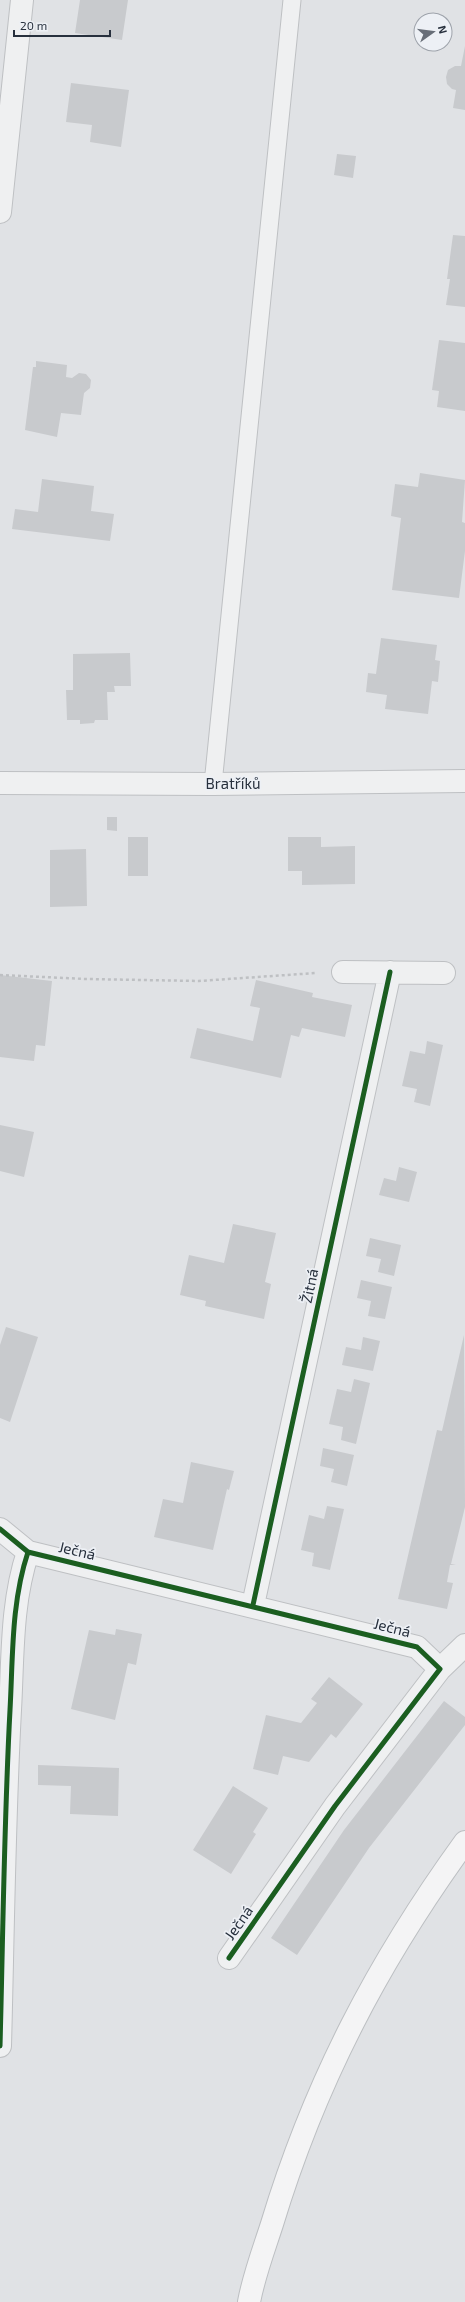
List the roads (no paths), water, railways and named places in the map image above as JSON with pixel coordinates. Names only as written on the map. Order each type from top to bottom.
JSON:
[{"type":"main road","points":[[249,2302],[301,2134],[329,2068],[368,1992],[402,1934],[465,1842]]},
{"type":"street","points":[[0,212],[22,0]]},
{"type":"street","name":"Bratříků","points":[[0,783],[213,784],[465,781]]},
{"type":"street","points":[[342,972],[444,973]]},
{"type":"street","name":"Žitná","points":[[253,1605],[390,972]]},
{"type":"street","name":"Ječná","points":[[0,1529],[28,1552],[253,1605],[418,1647],[440,1669],[335,1806],[229,1958]]},
{"type":"street","points":[[0,2046],[4,1741],[16,1603],[22,1572],[28,1552]]},
{"type":"street","points":[[440,1669],[465,1645]]},
{"type":"lane","points":[[213,784],[292,0]]}]
